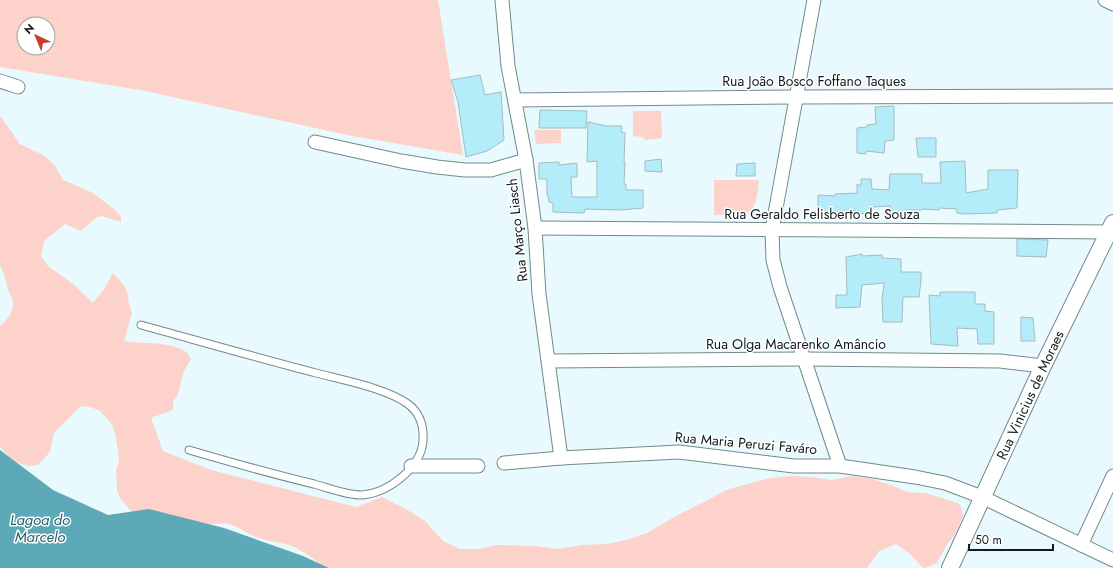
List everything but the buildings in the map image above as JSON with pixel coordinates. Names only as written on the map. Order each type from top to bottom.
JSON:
[{"type":"street","name":"Rua Março Liasch","points":[[502,0],[508,66],[526,160],[535,228],[541,307],[560,458]]},
{"type":"street","points":[[814,0],[772,230],[773,260],[780,287],[840,466]]},
{"type":"street","points":[[1105,0],[1113,4]]},
{"type":"street","points":[[0,81],[18,87]]},
{"type":"street","name":"Rua João Bosco Foffano Taques","points":[[515,100],[1113,96]]},
{"type":"street","points":[[315,142],[401,161],[465,170],[491,170],[526,160]]},
{"type":"street","name":"Rua Geraldo Felisberto de Souza","points":[[535,228],[772,230],[1111,227]]},
{"type":"street","name":"Rua Vinicius de Moraes","points":[[950,568],[1043,366],[1111,227]]},
{"type":"street","name":"Rua Olga Macarenko Amâncio","points":[[549,361],[804,359],[1000,361],[1043,366]]},
{"type":"street","name":"Rua Maria Peruzi Faváro","points":[[504,464],[560,458],[679,452],[794,466],[840,466],[914,477],[945,483],[982,497],[1113,560]]},
{"type":"street","points":[[411,466],[478,466]]},
{"type":"street","points":[[1081,545],[1113,476]]},
{"type":"lane","points":[[141,325],[334,377],[397,397],[409,404],[418,415],[424,431],[423,445],[419,456],[402,478],[380,491],[361,495],[339,491],[250,468],[189,450]]},
{"type":"shaded area","points":[[0,0],[438,0],[463,155],[352,136],[145,91],[0,67]]},
{"type":"shaded area","points":[[633,111],[661,111],[662,138],[645,140],[643,137],[633,136]]},
{"type":"shaded area","points":[[0,116],[20,144],[45,156],[55,166],[63,180],[93,193],[115,210],[121,217],[121,222],[102,216],[97,217],[81,231],[65,224],[44,241],[41,256],[48,266],[72,283],[93,303],[105,288],[113,273],[124,285],[132,313],[124,341],[173,346],[186,352],[191,359],[183,373],[178,394],[173,402],[173,410],[151,418],[163,451],[211,470],[356,507],[382,497],[425,521],[443,541],[460,549],[479,549],[498,545],[536,546],[557,549],[581,545],[607,544],[626,540],[647,533],[676,516],[729,489],[770,478],[791,476],[832,480],[851,476],[872,479],[907,492],[926,493],[960,504],[963,516],[955,534],[946,546],[937,563],[925,568],[923,568],[910,554],[896,544],[879,551],[867,568],[325,568],[308,555],[294,547],[264,540],[230,524],[210,525],[138,516],[131,511],[120,498],[117,490],[116,471],[119,461],[115,433],[112,424],[99,410],[81,406],[54,433],[50,452],[38,465],[29,466],[21,464],[11,459],[0,447],[0,326],[10,314],[13,302],[0,265]]},
{"type":"shaded area","points":[[534,130],[561,130],[561,143],[536,144]]},
{"type":"shaded area","points":[[714,180],[759,180],[758,192],[752,208],[748,212],[742,214],[714,215]]},
{"type":"water","name":"Lagoa do Marcelo","points":[[0,450],[53,490],[108,515],[149,509],[224,528],[303,556],[329,568],[0,568]]}]
